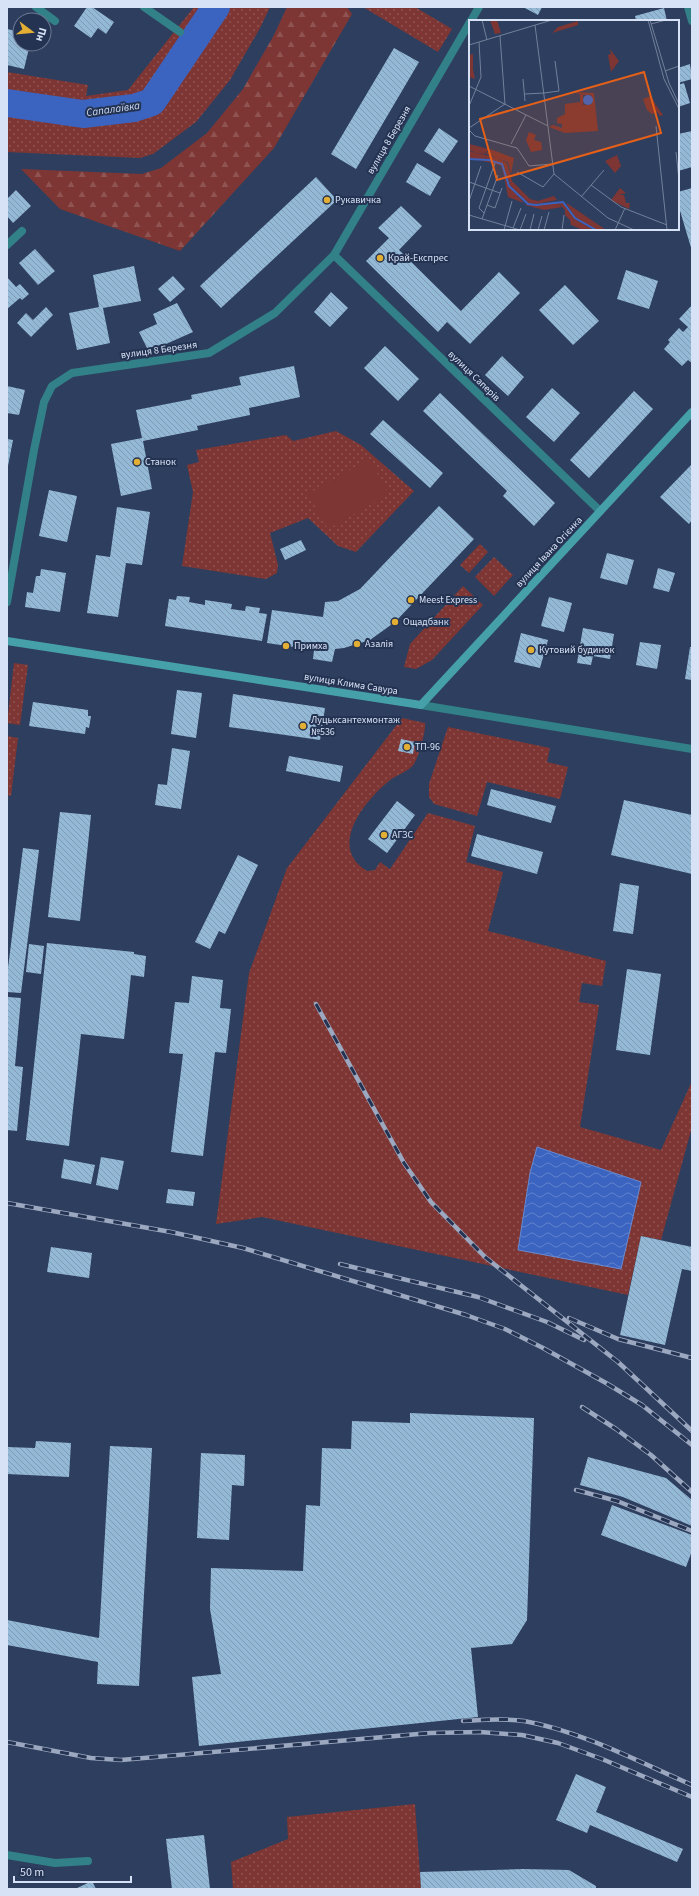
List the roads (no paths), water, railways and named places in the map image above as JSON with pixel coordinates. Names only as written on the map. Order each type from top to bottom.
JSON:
[{"type":"street","points":[[36,7],[55,21]]},
{"type":"street","points":[[144,7],[180,32]]},
{"type":"street","name":"вулиця 8 Березня","points":[[471,20],[479,7]]},
{"type":"street","points":[[688,7],[692,21]]},
{"type":"street","name":"вулиця 8 Березня","points":[[7,602],[44,402],[52,386],[72,373],[209,353],[275,314],[334,255],[469,24]]},
{"type":"street","points":[[7,245],[22,231]]},
{"type":"street","name":"вулиця Саперів","points":[[334,255],[600,511]]},
{"type":"street","name":"вулиця Івана Огієнка","points":[[420,705],[692,412]]},
{"type":"street","name":"вулиця Клима Савура","points":[[7,641],[692,749]]},
{"type":"street","points":[[7,1855],[55,1863],[88,1861]]},
{"type":"water","points":[[537,1147],[641,1182],[621,1269],[518,1250],[530,1173]]},
{"type":"waterway","name":"Сапалаївка","points":[[7,103],[83,114],[134,108],[152,102],[216,7]]},
{"type":"railway","points":[[316,1004],[404,1163],[431,1202],[485,1257],[618,1362],[692,1431]]},
{"type":"railway","points":[[7,1203],[171,1232],[243,1248],[466,1315],[505,1329],[606,1383],[642,1405],[692,1445]]},
{"type":"railway","points":[[340,1264],[478,1297],[547,1322],[584,1340]]},
{"type":"railway","points":[[569,1318],[618,1339],[692,1358]]},
{"type":"railway","points":[[582,1407],[616,1429],[651,1455],[692,1492]]},
{"type":"railway","points":[[576,1490],[617,1501],[692,1531]]},
{"type":"railway","points":[[463,1721],[524,1721],[567,1732],[610,1748],[692,1785]]},
{"type":"railway","points":[[7,1742],[91,1758],[121,1760],[430,1733],[480,1732],[522,1735],[558,1743],[602,1759],[692,1797]]},
{"type":"place","name":"Рукавичка","points":[[327,200]]},
{"type":"place","name":"Край-Експрес","points":[[380,258]]},
{"type":"place","name":"Станок","points":[[137,462]]},
{"type":"place","name":"Meest Express","points":[[411,600]]},
{"type":"place","name":"Ощадбанк","points":[[395,622]]},
{"type":"place","name":"Азалія","points":[[357,644]]},
{"type":"place","name":"Примха","points":[[286,646]]},
{"type":"place","name":"Кутовий будинок","points":[[531,650]]},
{"type":"place","name":"Луцьксантехмонтаж №536","points":[[303,726]]},
{"type":"place","name":"ТП-96","points":[[407,747]]},
{"type":"place","name":"АГЗС","points":[[384,835]]}]
